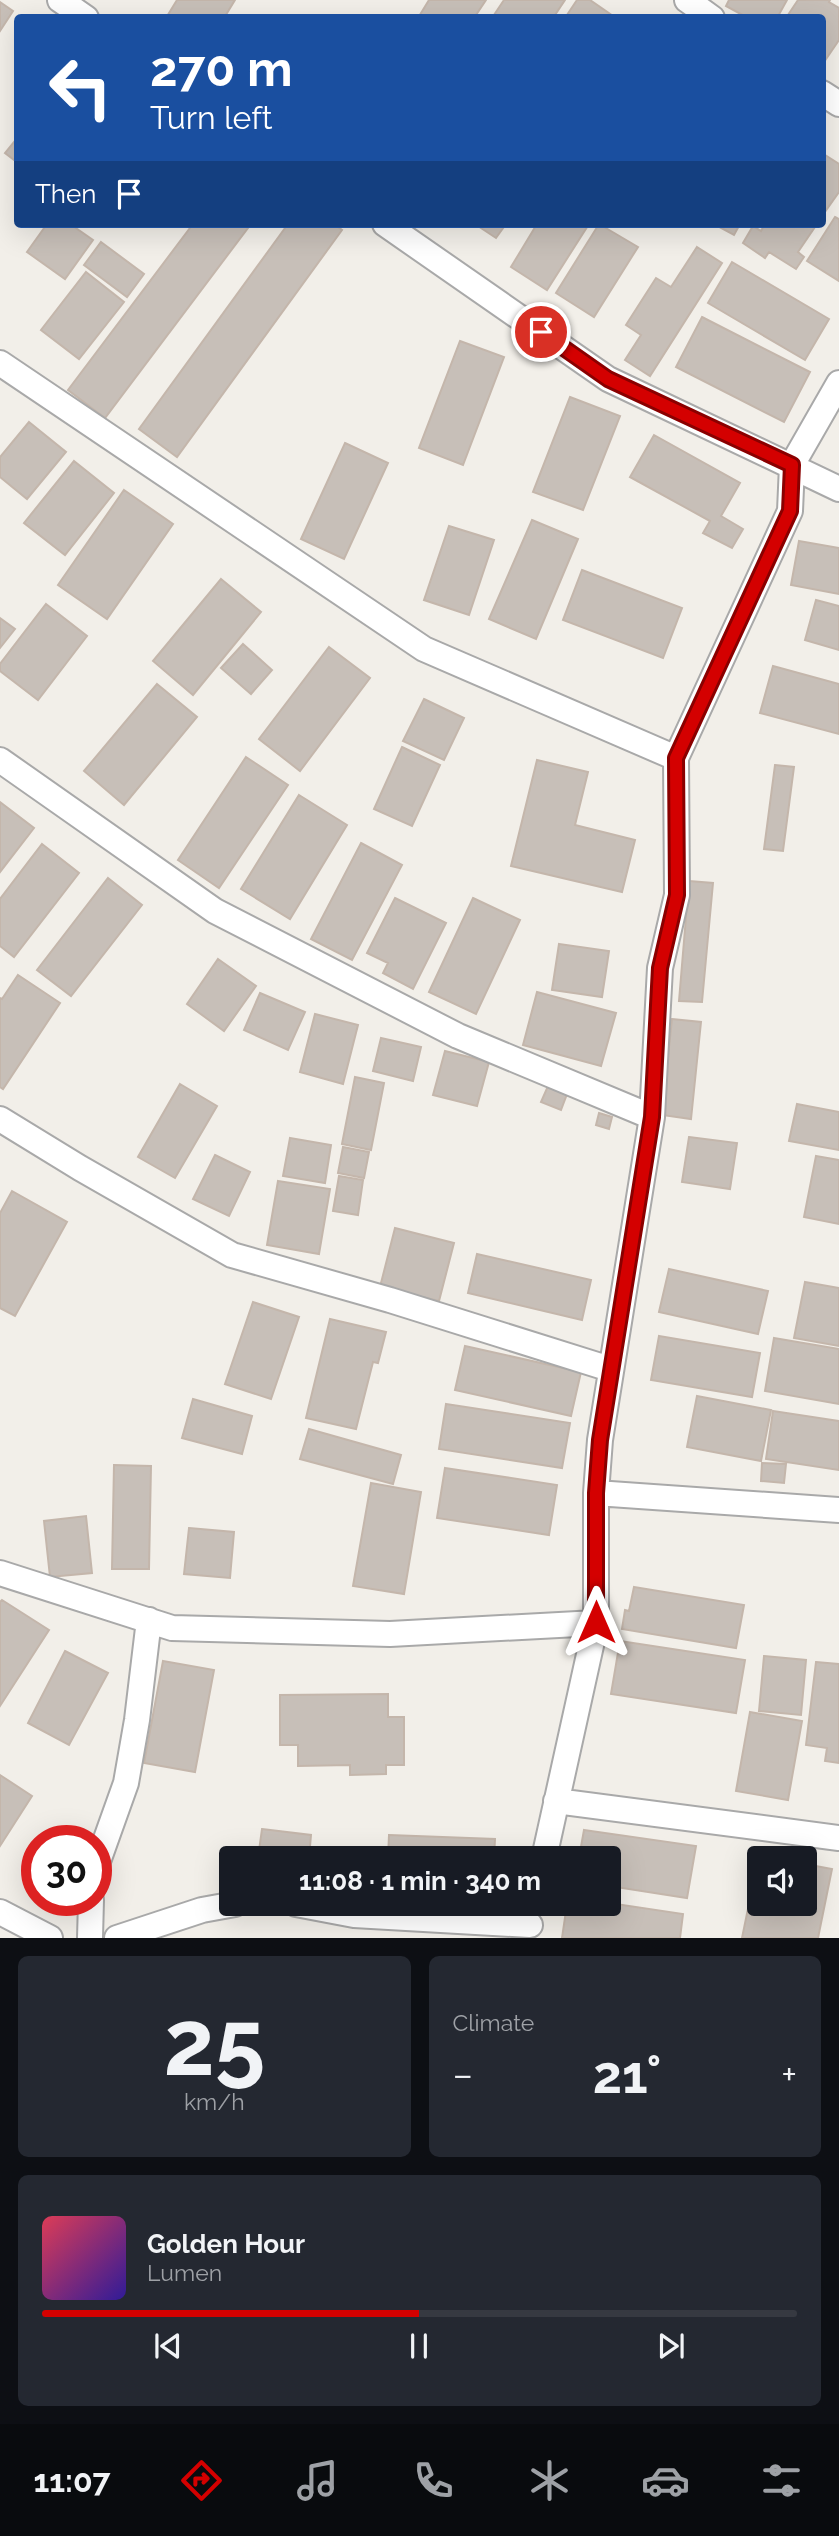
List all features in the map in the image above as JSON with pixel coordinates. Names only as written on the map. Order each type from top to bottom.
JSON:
[{"type":"street","points":[[60,0],[80,14]]},
{"type":"street","points":[[687,0],[706,14]]},
{"type":"street","points":[[391,228],[608,379],[839,489]]},
{"type":"street","points":[[0,363],[424,649],[676,758]]},
{"type":"street","points":[[547,1846],[596,1622],[596,1493],[600,1440],[652,1117],[660,968],[677,895],[676,758],[790,511],[792,465],[839,383]]},
{"type":"street","points":[[0,760],[215,911],[458,1036],[652,1117]]},
{"type":"street","points":[[0,1119],[232,1255],[390,1300],[610,1369]]},
{"type":"street","points":[[596,1493],[839,1510]]},
{"type":"street","points":[[0,1573],[172,1628],[390,1634],[596,1622]]},
{"type":"street","points":[[111,1825],[126,1783],[149,1620]]},
{"type":"street","points":[[556,1801],[839,1838]]},
{"type":"street","points":[[117,1937],[219,1907]]},
{"type":"street","points":[[0,1912],[50,1937]]},
{"type":"street","points":[[90,1937],[91,1916]]},
{"type":"street","points":[[379,1916],[531,1922]]},
{"type":"building","points":[[177,0],[235,0],[226,14],[168,14]]},
{"type":"building","points":[[429,0],[486,0],[477,14],[420,14]]},
{"type":"building","points":[[504,0],[565,0],[556,14],[495,14]]},
{"type":"building","points":[[577,0],[590,0],[610,14],[568,14]]},
{"type":"building","points":[[729,0],[787,0],[779,14],[741,14],[726,6]]},
{"type":"building","points":[[798,0],[830,0],[829,2],[839,8],[839,40],[826,59],[826,14],[789,14]]},
{"type":"building","points":[[0,2],[13,11],[0,31]]},
{"type":"building","points":[[14,142],[14,160],[5,153]]},
{"type":"building","points":[[826,156],[839,164],[839,192],[826,210]]},
{"type":"building","points":[[835,217],[839,219],[839,281],[807,261]]},
{"type":"building","points":[[44,228],[76,228],[93,240],[65,279],[27,252]]},
{"type":"building","points":[[190,228],[248,228],[105,418],[68,390]]},
{"type":"building","points":[[285,228],[342,230],[177,457],[139,429]]},
{"type":"building","points":[[481,228],[503,228],[496,238]]},
{"type":"building","points":[[535,228],[586,228],[547,290],[511,267]]},
{"type":"building","points":[[597,228],[606,228],[638,247],[594,317],[556,293]]},
{"type":"building","points":[[721,228],[738,228],[734,235]]},
{"type":"building","points":[[752,228],[761,231],[763,228],[814,228],[798,252],[804,257],[796,269],[769,252],[765,258],[743,243]]},
{"type":"building","points":[[101,242],[144,274],[127,297],[84,265]]},
{"type":"building","points":[[697,247],[722,263],[650,376],[625,360],[641,335],[626,325],[656,278],[671,287]]},
{"type":"building","points":[[732,262],[829,319],[805,360],[708,303]]},
{"type":"building","points":[[86,272],[124,302],[79,359],[41,330]]},
{"type":"building","points":[[702,317],[810,372],[784,422],[676,367]]},
{"type":"building","points":[[460,341],[504,357],[463,465],[419,448]]},
{"type":"building","points":[[570,397],[620,416],[583,510],[533,492]]},
{"type":"building","points":[[29,422],[66,452],[27,499],[0,477],[0,457]]},
{"type":"building","points":[[654,435],[740,483],[721,516],[743,529],[732,548],[703,533],[710,521],[630,477]]},
{"type":"building","points":[[345,443],[388,463],[344,559],[301,539]]},
{"type":"building","points":[[74,461],[114,493],[65,555],[24,523]]},
{"type":"building","points":[[124,490],[173,524],[107,619],[58,585]]},
{"type":"building","points":[[532,520],[578,539],[536,639],[489,619]]},
{"type":"building","points":[[449,526],[494,540],[469,615],[424,600]]},
{"type":"building","points":[[799,541],[839,548],[839,594],[791,585]]},
{"type":"building","points":[[582,570],[682,608],[663,658],[563,620]]},
{"type":"building","points":[[221,579],[261,612],[193,695],[153,661]]},
{"type":"building","points":[[816,600],[839,606],[839,650],[805,640]]},
{"type":"building","points":[[46,604],[87,636],[38,700],[0,671],[0,664]]},
{"type":"building","points":[[0,618],[15,629],[0,648]]},
{"type":"building","points":[[243,644],[272,670],[251,694],[221,668]]},
{"type":"building","points":[[329,647],[370,678],[300,771],[259,739]]},
{"type":"building","points":[[773,666],[839,684],[839,734],[760,713]]},
{"type":"building","points":[[157,684],[197,717],[124,805],[84,771]]},
{"type":"building","points":[[424,699],[464,718],[444,760],[403,741]]},
{"type":"building","points":[[402,747],[440,765],[412,826],[374,809]]},
{"type":"building","points":[[246,757],[288,785],[219,888],[178,860]]},
{"type":"building","points":[[537,760],[588,772],[575,825],[635,840],[622,892],[511,866]]},
{"type":"building","points":[[775,765],[794,767],[783,851],[764,849]]},
{"type":"building","points":[[299,795],[347,825],[290,919],[241,889]]},
{"type":"building","points":[[0,802],[34,828],[0,872]]},
{"type":"building","points":[[361,843],[402,865],[352,960],[311,939]]},
{"type":"building","points":[[42,844],[79,873],[14,957],[0,946],[0,899]]},
{"type":"building","points":[[108,878],[142,905],[71,996],[37,970]]},
{"type":"building","points":[[689,881],[713,883],[702,1002],[679,1001]]},
{"type":"building","points":[[395,898],[446,923],[413,989],[383,973],[388,963],[367,953]]},
{"type":"building","points":[[473,898],[520,920],[476,1014],[429,992]]},
{"type":"building","points":[[559,944],[609,951],[602,997],[552,990]]},
{"type":"building","points":[[218,959],[256,986],[224,1031],[187,1004]]},
{"type":"building","points":[[18,975],[60,1003],[3,1089],[0,1087],[0,998],[2,999]]},
{"type":"building","points":[[537,992],[616,1013],[601,1066],[523,1045]]},
{"type":"building","points":[[260,993],[305,1012],[288,1050],[244,1030]]},
{"type":"building","points":[[315,1014],[358,1025],[343,1084],[300,1072]]},
{"type":"building","points":[[672,1019],[701,1022],[691,1119],[662,1115]]},
{"type":"building","points":[[381,1038],[421,1047],[413,1081],[373,1071]]},
{"type":"building","points":[[445,1051],[489,1062],[477,1106],[433,1095]]},
{"type":"building","points":[[355,1077],[384,1083],[371,1150],[342,1144]]},
{"type":"building","points":[[180,1084],[217,1106],[175,1178],[138,1157]]},
{"type":"building","points":[[548,1086],[567,1094],[561,1110],[541,1102]]},
{"type":"building","points":[[797,1104],[839,1112],[839,1150],[789,1141]]},
{"type":"building","points":[[599,1113],[612,1117],[609,1129],[596,1125]]},
{"type":"building","points":[[689,1137],[737,1143],[730,1189],[682,1182]]},
{"type":"building","points":[[290,1138],[331,1145],[325,1183],[283,1176]]},
{"type":"building","points":[[343,1147],[369,1152],[364,1178],[338,1173]]},
{"type":"building","points":[[215,1155],[250,1172],[229,1216],[193,1199]]},
{"type":"building","points":[[816,1156],[839,1160],[839,1224],[804,1217]]},
{"type":"building","points":[[339,1176],[363,1180],[358,1215],[333,1211]]},
{"type":"building","points":[[278,1181],[330,1189],[319,1254],[267,1245]]},
{"type":"building","points":[[12,1191],[67,1222],[15,1316],[0,1308],[0,1213]]},
{"type":"building","points":[[395,1228],[454,1243],[439,1301],[380,1287]]},
{"type":"building","points":[[477,1254],[591,1280],[582,1320],[468,1293]]},
{"type":"building","points":[[669,1269],[768,1291],[758,1334],[659,1312]]},
{"type":"building","points":[[805,1282],[839,1288],[839,1346],[794,1338]]},
{"type":"building","points":[[253,1302],[299,1317],[271,1399],[225,1384]]},
{"type":"building","points":[[330,1319],[386,1332],[378,1363],[373,1362],[356,1429],[306,1418]]},
{"type":"building","points":[[659,1336],[760,1353],[752,1397],[651,1380]]},
{"type":"building","points":[[774,1338],[839,1349],[839,1404],[765,1391]]},
{"type":"building","points":[[465,1346],[581,1372],[571,1416],[455,1390]]},
{"type":"building","points":[[697,1396],[771,1410],[761,1461],[687,1447]]},
{"type":"building","points":[[193,1399],[252,1416],[242,1454],[182,1438]]},
{"type":"building","points":[[446,1404],[570,1423],[562,1468],[439,1449]]},
{"type":"building","points":[[773,1411],[839,1421],[839,1470],[766,1459]]},
{"type":"building","points":[[309,1429],[401,1455],[393,1484],[300,1459]]},
{"type":"building","points":[[762,1463],[786,1464],[784,1483],[761,1481]]},
{"type":"building","points":[[114,1465],[151,1466],[149,1569],[112,1569]]},
{"type":"building","points":[[445,1468],[557,1485],[549,1535],[437,1518]]},
{"type":"building","points":[[371,1483],[421,1492],[404,1594],[353,1586]]},
{"type":"building","points":[[86,1516],[92,1573],[50,1577],[44,1521]]},
{"type":"building","points":[[189,1528],[234,1532],[230,1578],[184,1574]]},
{"type":"building","points":[[634,1587],[744,1605],[736,1648],[622,1629],[625,1610],[629,1611]]},
{"type":"building","points":[[2,1600],[49,1630],[0,1706],[0,1602]]},
{"type":"building","points":[[620,1641],[745,1660],[736,1713],[611,1694]]},
{"type":"building","points":[[65,1651],[108,1673],[69,1745],[28,1723]]},
{"type":"building","points":[[764,1656],[806,1660],[801,1715],[759,1711]]},
{"type":"building","points":[[163,1661],[214,1670],[195,1772],[144,1763]]},
{"type":"building","points":[[816,1662],[839,1664],[839,1763],[825,1761],[827,1748],[806,1745]]},
{"type":"building","points":[[388,1694],[388,1717],[404,1717],[404,1765],[386,1765],[386,1774],[350,1775],[350,1765],[298,1766],[298,1745],[280,1745],[280,1695]]},
{"type":"building","points":[[750,1712],[802,1721],[788,1800],[736,1791]]},
{"type":"building","points":[[0,1775],[32,1796],[0,1846]]},
{"type":"building","points":[[262,1829],[311,1835],[310,1846],[260,1846]]},
{"type":"building","points":[[584,1830],[696,1846],[687,1898],[621,1888],[621,1846],[581,1846]]},
{"type":"building","points":[[389,1835],[495,1839],[495,1846],[389,1846]]},
{"type":"building","points":[[817,1866],[832,1869],[818,1938],[742,1938],[747,1914],[747,1916],[817,1916]]},
{"type":"building","points":[[621,1905],[683,1914],[680,1938],[562,1938],[565,1916],[621,1916]]},
{"type":"route","points":[[541,332],[608,379],[792,465],[790,511],[676,758],[677,895],[660,968],[652,1117],[600,1440],[596,1493],[596,1622]]}]
